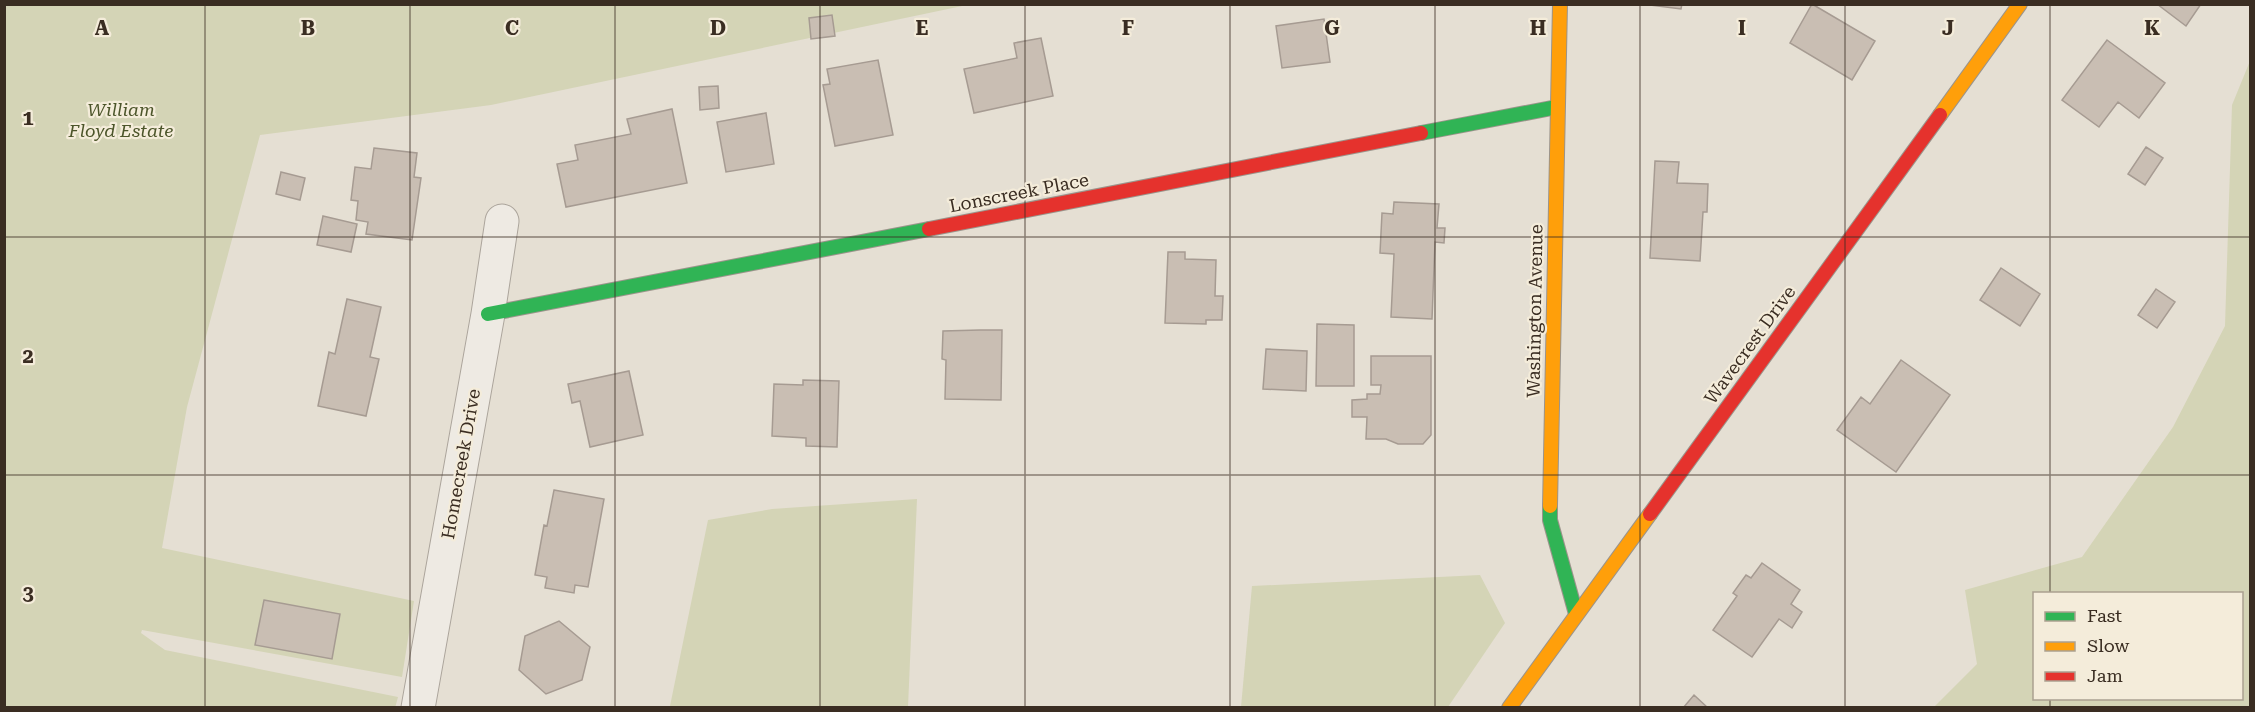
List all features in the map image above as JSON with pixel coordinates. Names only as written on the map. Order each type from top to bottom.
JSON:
[{"type":"street","name":"Washington Avenue","points":[[1560,4],[1550,520],[1576,614]]},
{"type":"street","name":"Wavecrest Drive","points":[[1509,708],[2020,4]]},
{"type":"street","name":"Lonscreek Place","points":[[488,314],[1557,107]]},
{"type":"street","name":"Homecreek Drive","points":[[417,708],[488,314],[502,221]]},
{"type":"green space","name":"William Floyd Estate","points":[[4,5],[967,5],[491,105],[260,135],[187,407],[162,548],[414,601],[402,677],[142,630],[141,633],[165,650],[398,697],[395,708],[5,707]]},
{"type":"green space","points":[[2250,61],[2250,707],[1934,707],[1977,664],[1965,590],[2082,557],[2173,427],[2225,326],[2232,105]]},
{"type":"green space","points":[[917,499],[908,707],[670,706],[708,520],[772,509]]},
{"type":"green space","points":[[1480,575],[1505,623],[1448,707],[1241,707],[1252,586]]},
{"type":"building","points":[[1642,4],[1682,4],[1681,9]]},
{"type":"building","points":[[1812,4],[1875,41],[1852,80],[1790,43]]},
{"type":"building","points":[[2157,4],[2201,4],[2186,26]]},
{"type":"building","points":[[832,15],[835,36],[811,39],[809,18]]},
{"type":"building","points":[[1324,19],[1330,62],[1282,68],[1276,26]]},
{"type":"building","points":[[1041,38],[1053,96],[974,113],[964,69],[1017,58],[1014,43]]},
{"type":"building","points":[[2107,40],[2165,83],[2139,118],[2118,102],[2099,127],[2062,100]]},
{"type":"building","points":[[878,60],[893,135],[835,146],[823,85],[830,84],[827,69]]},
{"type":"building","points":[[718,86],[719,108],[700,110],[699,87]]},
{"type":"building","points":[[672,109],[687,183],[566,207],[557,164],[578,160],[575,145],[631,134],[627,119]]},
{"type":"building","points":[[766,113],[774,164],[726,172],[717,122]]},
{"type":"building","points":[[2146,147],[2163,158],[2145,185],[2128,174]]},
{"type":"building","points":[[374,148],[417,153],[414,177],[421,178],[412,240],[366,234],[368,222],[356,220],[358,201],[351,200],[355,167],[371,169]]},
{"type":"building","points":[[1655,161],[1679,162],[1677,183],[1708,184],[1707,212],[1703,212],[1700,261],[1650,258]]},
{"type":"building","points":[[281,172],[305,178],[300,200],[276,194]]},
{"type":"building","points":[[1394,202],[1439,204],[1437,228],[1445,228],[1444,243],[1435,242],[1432,319],[1391,317],[1394,254],[1380,253],[1382,213],[1393,214]]},
{"type":"building","points":[[323,216],[357,224],[351,252],[317,245]]},
{"type":"building","points":[[1168,252],[1185,252],[1185,259],[1216,260],[1215,296],[1223,296],[1222,320],[1206,320],[1206,324],[1165,323]]},
{"type":"building","points":[[2001,268],[2040,294],[2020,326],[1980,300]]},
{"type":"building","points":[[2156,289],[2175,302],[2157,328],[2138,315]]},
{"type":"building","points":[[347,299],[381,307],[370,357],[379,359],[366,416],[318,406],[329,352],[335,354]]},
{"type":"building","points":[[1317,324],[1354,325],[1354,386],[1316,386]]},
{"type":"building","points":[[1002,330],[1001,400],[945,399],[946,360],[942,359],[943,331]]},
{"type":"building","points":[[1266,349],[1307,351],[1306,391],[1263,389]]},
{"type":"building","points":[[1371,356],[1431,356],[1431,435],[1423,444],[1398,444],[1386,439],[1366,439],[1367,417],[1352,417],[1352,400],[1367,399],[1367,394],[1380,394],[1381,385],[1371,385]]},
{"type":"building","points":[[1901,360],[1950,395],[1896,472],[1837,430],[1861,397],[1870,404]]},
{"type":"building","points":[[629,371],[643,435],[590,447],[580,401],[572,403],[568,384]]},
{"type":"building","points":[[803,380],[839,381],[837,447],[806,446],[806,438],[772,436],[774,384],[803,385]]},
{"type":"building","points":[[554,490],[604,499],[588,587],[575,585],[574,593],[545,588],[547,577],[535,575],[544,525],[547,526]]},
{"type":"building","points":[[1762,563],[1800,590],[1791,604],[1802,612],[1792,628],[1779,619],[1752,657],[1713,630],[1737,596],[1733,593],[1746,575],[1751,578]]},
{"type":"building","points":[[264,600],[340,614],[332,659],[255,645]]},
{"type":"building","points":[[559,621],[590,647],[582,680],[546,694],[519,670],[525,636]]},
{"type":"building","points":[[1694,695],[1708,708],[1683,708]]},
{"type":"traffic: fast","points":[[1421,133],[1557,107]]},
{"type":"traffic: fast","points":[[488,314],[929,229]]},
{"type":"traffic: fast","points":[[1550,506],[1550,520],[1576,614]]},
{"type":"traffic: slow","points":[[1550,506],[1560,4]]},
{"type":"traffic: slow","points":[[1940,115],[2020,4]]},
{"type":"traffic: slow","points":[[1509,708],[1650,514]]},
{"type":"traffic: jam","points":[[1650,514],[1940,115]]},
{"type":"traffic: jam","points":[[929,229],[1421,133]]}]
